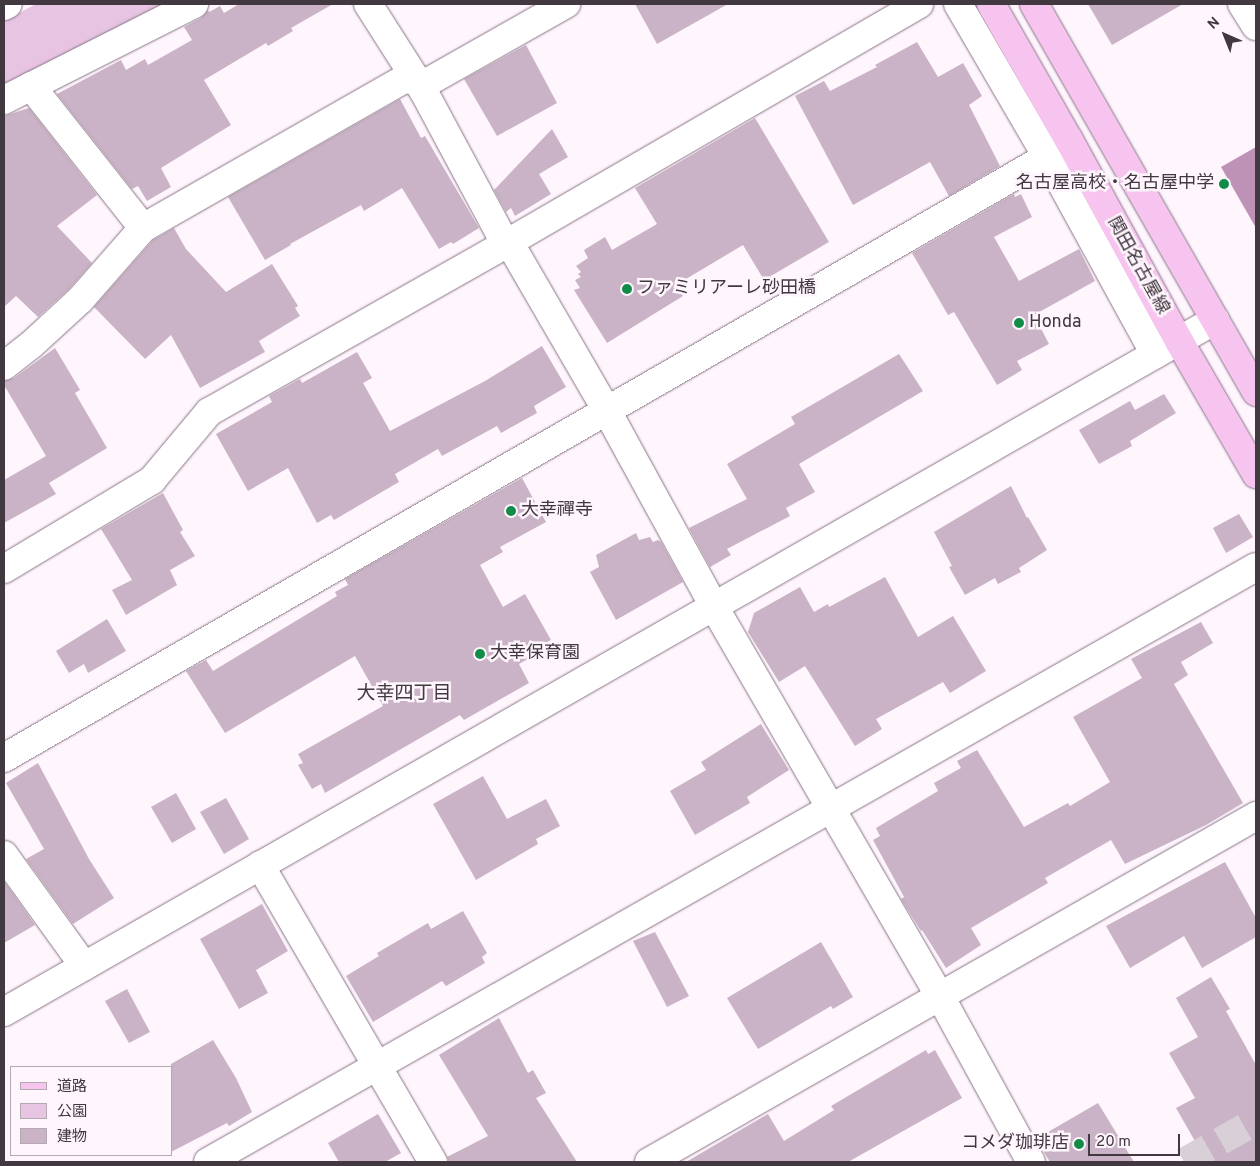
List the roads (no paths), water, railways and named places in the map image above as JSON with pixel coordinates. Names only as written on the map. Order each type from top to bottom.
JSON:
[{"type":"main road","name":"関田名古屋線","points":[[991,4],[1069,140],[1178,340],[1256,474]]},
{"type":"main road","points":[[1034,4],[1256,392]]},
{"type":"street","points":[[4,6],[8,4]]},
{"type":"street","points":[[4,100],[194,4]]},
{"type":"street","points":[[368,4],[417,82],[500,234],[509,242],[607,411],[713,605],[940,996],[1031,1162]]},
{"type":"street","points":[[4,366],[31,345],[80,300],[143,228],[404,79],[428,82],[566,4]]},
{"type":"street","points":[[4,570],[152,480],[209,412],[509,242],[919,4]]},
{"type":"street","points":[[958,4],[1047,157],[1155,354]]},
{"type":"street","points":[[1242,4],[1256,26]]},
{"type":"street","points":[[31,86],[143,228]]},
{"type":"street","points":[[4,758],[1047,157]]},
{"type":"street","points":[[4,1012],[713,605],[1215,320]]},
{"type":"street","points":[[208,1162],[1256,566]]},
{"type":"street","points":[[649,1162],[1256,816]]},
{"type":"street","points":[[4,855],[84,966]]},
{"type":"street","points":[[260,865],[434,1162]]},
{"type":"tunnel","points":[[1184,1162],[1256,1121]]},
{"type":"place","name":"名古屋高校・名古屋中学","points":[[1224,184]]},
{"type":"place","name":"ファミリアーレ砂田橋","points":[[627,289]]},
{"type":"place","name":"Honda","points":[[1019,323]]},
{"type":"place","name":"大幸禪寺","points":[[511,511]]},
{"type":"place","name":"大幸保育園","points":[[480,654]]},
{"type":"place","name":"コメダ珈琲店","points":[[1079,1144]]},
{"type":"district","name":"大幸四丁目","points":[[404,695]]}]
